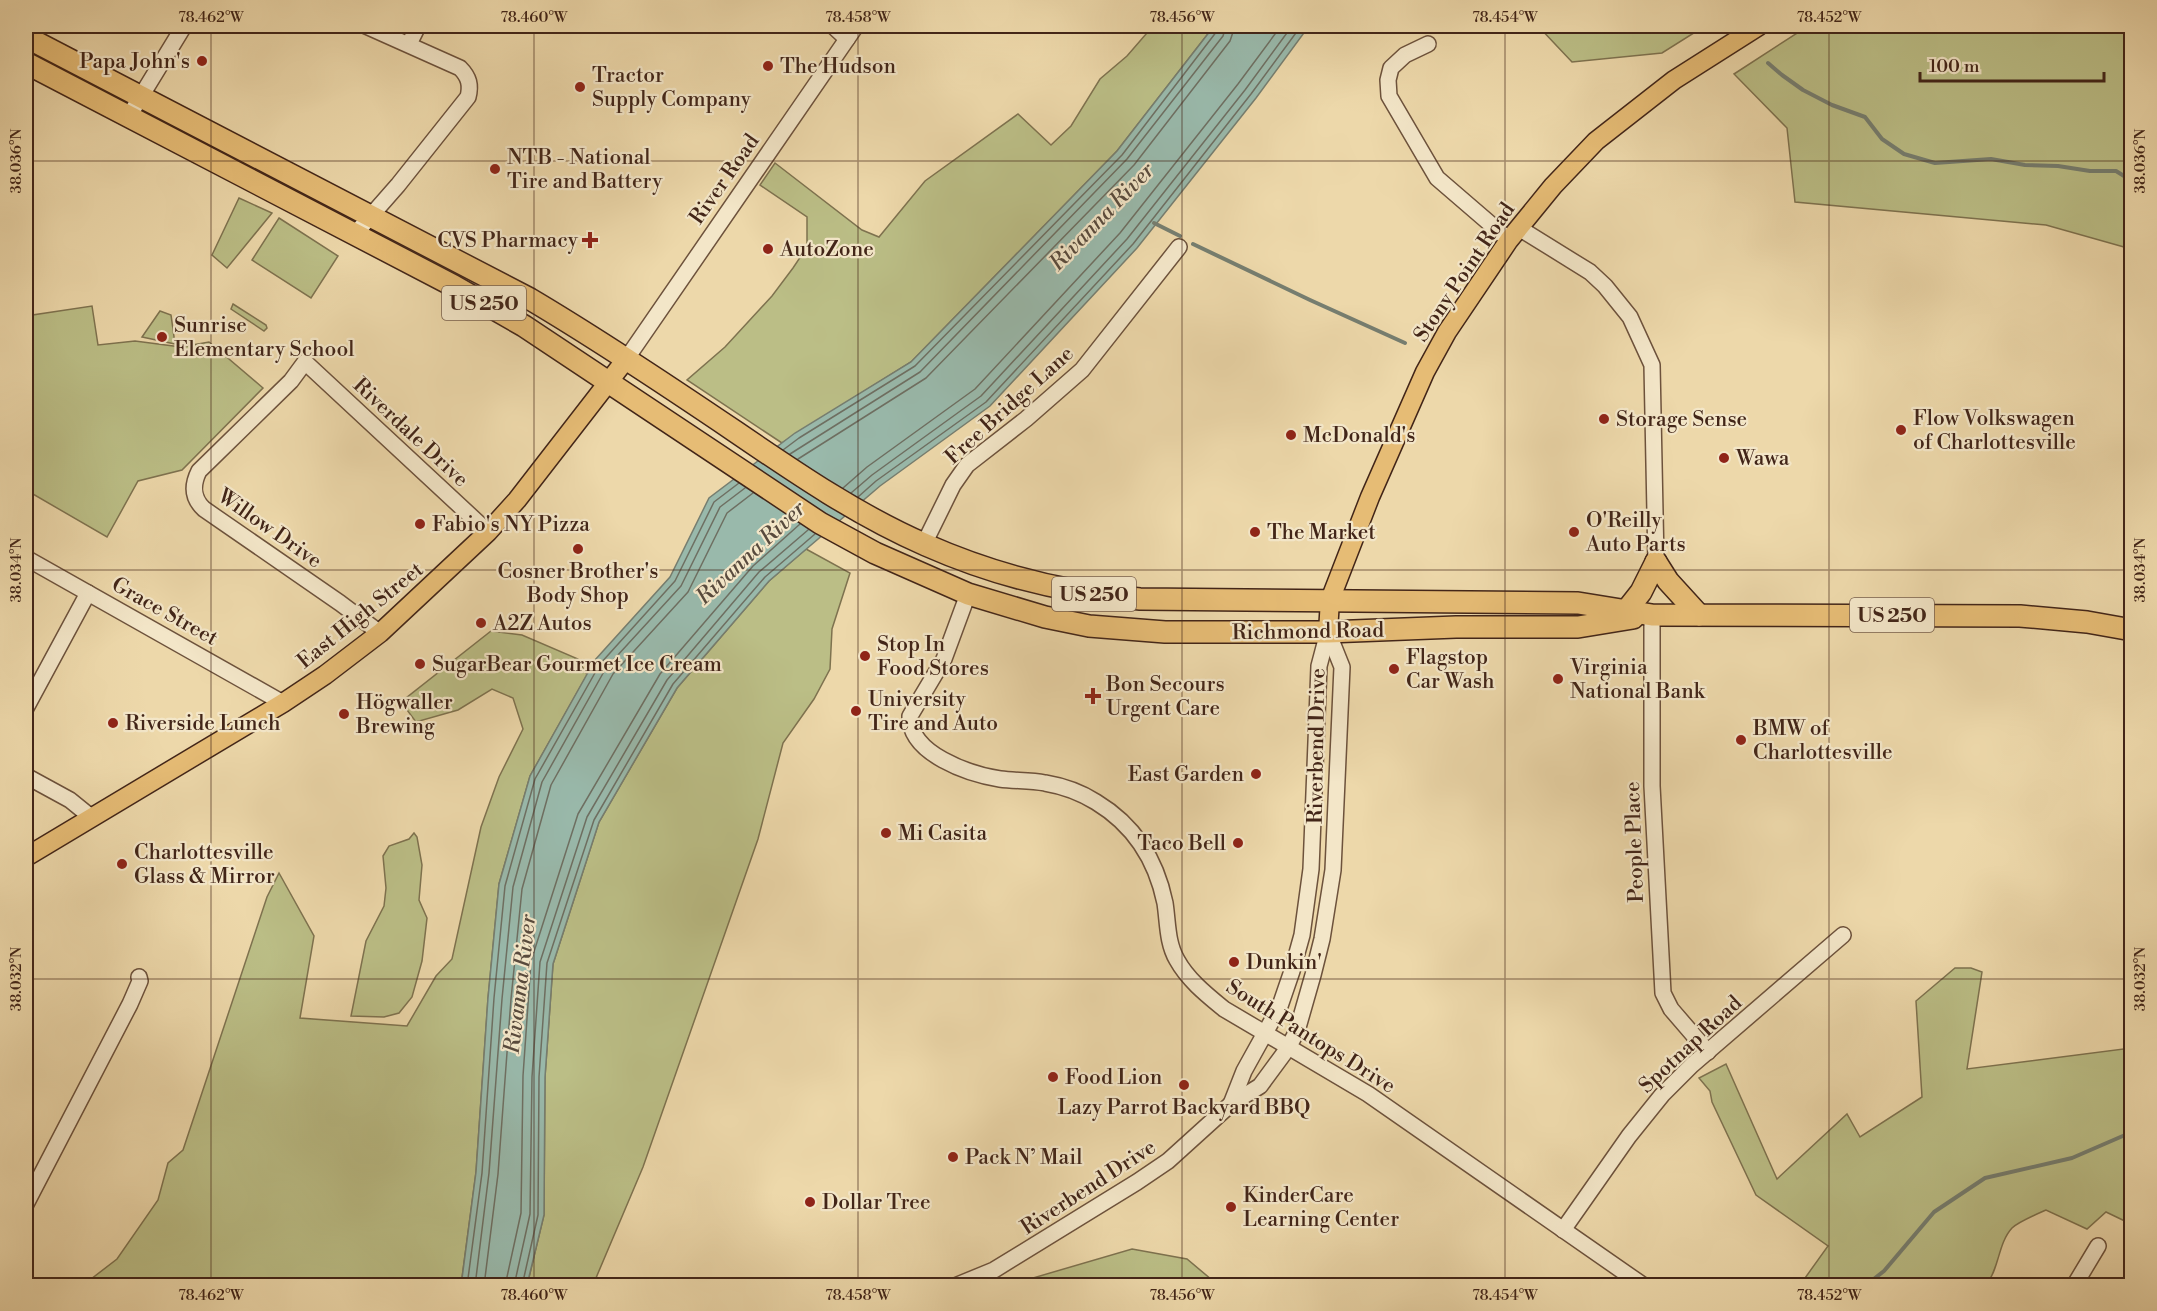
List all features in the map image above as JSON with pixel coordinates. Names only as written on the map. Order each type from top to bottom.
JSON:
[{"type":"highway","name":"US 250","points":[[26,38],[530,299],[627,358],[772,456],[871,517],[924,544],[993,571],[1049,586],[1093,594],[1168,600],[1330,600]]},
{"type":"highway","name":"US 250","points":[[26,63],[454,286],[524,326],[780,498],[849,539],[910,570],[968,594]]},
{"type":"highway","points":[[1626,611],[1641,592],[1656,562]]},
{"type":"highway","points":[[1656,562],[1668,581],[1699,615]]},
{"type":"highway","name":"Richmond Road","points":[[968,594],[1045,617],[1116,629],[1165,632],[1328,632],[1456,627],[1578,627],[1652,615]]},
{"type":"highway","name":"Richmond Road","points":[[1330,600],[1578,603],[1652,615],[2020,616],[2087,622],[2132,630]]},
{"type":"main road","name":"Stony Point Road","points":[[1328,632],[1330,600],[1370,497],[1425,372],[1472,293],[1514,234],[1575,162],[1619,121],[1674,80],[1759,26]]},
{"type":"main road","name":"East High Street","points":[[26,857],[283,703],[325,675],[380,633],[488,532],[534,479],[627,358]]},
{"type":"street","points":[[129,116],[184,26]]},
{"type":"street","points":[[355,234],[434,142],[468,97],[470,89],[466,74],[460,68],[366,26]]},
{"type":"street","points":[[409,44],[418,26]]},
{"type":"street","points":[[833,26],[847,39]]},
{"type":"street","name":"River Road","points":[[627,358],[856,26]]},
{"type":"street","points":[[1428,44],[1405,55],[1391,68],[1388,80],[1389,96],[1437,178],[1514,234],[1590,272],[1605,286],[1630,317],[1652,365],[1656,562]]},
{"type":"street","name":"Free Bridge Lane","points":[[924,544],[953,484],[967,465],[1026,419],[1082,370],[1179,248]]},
{"type":"street","name":"Riverdale Drive","points":[[305,362],[488,532]]},
{"type":"street","name":"Willow Drive","points":[[305,362],[291,381],[199,471],[193,488],[195,498],[204,510],[380,633]]},
{"type":"street","name":"Grace Street","points":[[26,558],[283,703]]},
{"type":"street","points":[[26,708],[88,593]]},
{"type":"street","name":"South Pantops Drive","points":[[968,594],[944,659],[910,716],[913,733],[925,748],[958,767],[979,775],[1043,782],[1069,789],[1099,804],[1126,824],[1142,844],[1158,877],[1165,904],[1171,946],[1177,960],[1205,994],[1224,1009],[1368,1094],[1644,1286]]},
{"type":"street","name":"People Place","points":[[1652,615],[1652,786],[1663,993],[1671,1009],[1708,1052]]},
{"type":"street","name":"Riverbend Drive","points":[[1231,1104],[1244,1071],[1280,1006],[1293,971],[1311,869],[1319,666],[1328,632]]},
{"type":"street","name":"Riverbend Drive","points":[[955,1286],[994,1270],[1168,1161],[1231,1104],[1260,1086],[1288,1048],[1297,1031],[1313,975],[1333,870],[1342,667],[1328,632]]},
{"type":"street","points":[[26,776],[70,800],[91,817]]},
{"type":"street","name":"Spotnap Road","points":[[1563,1230],[1649,1110],[1670,1087],[1843,935]]},
{"type":"street","points":[[26,1204],[130,1004],[140,981],[139,977]]},
{"type":"street","points":[[2074,1286],[2098,1246]]},
{"type":"green space","points":[[1153,26],[1214,26],[1117,151],[911,362],[782,443],[687,380],[725,347],[772,296],[807,247],[807,217],[760,185],[775,163],[862,230],[879,237],[925,181],[1018,114],[1051,145],[1071,126],[1100,79],[1127,56]]},
{"type":"green space","points":[[1538,26],[1705,26],[1662,53],[1572,62]]},
{"type":"green space","points":[[1808,26],[2131,26],[2131,249],[2046,225],[1795,202],[1787,128],[1734,74]]},
{"type":"green space","points":[[239,198],[272,213],[227,268],[212,255]]},
{"type":"green space","points":[[279,218],[338,256],[311,298],[252,260]]},
{"type":"green space","points":[[233,304],[266,325],[267,328],[264,331],[231,309]]},
{"type":"green space","points":[[92,306],[98,345],[135,341],[181,347],[209,342],[263,388],[182,470],[138,481],[107,537],[26,490],[26,316]]},
{"type":"green space","points":[[160,311],[171,315],[175,344],[142,337]]},
{"type":"green space","points":[[806,549],[850,573],[832,629],[830,669],[814,699],[783,743],[758,839],[643,1167],[593,1285],[527,1286],[544,1215],[545,1077],[553,964],[599,822],[677,688],[769,581]]},
{"type":"green space","points":[[491,631],[522,635],[578,659],[587,675],[530,776],[499,884],[488,998],[476,1172],[461,1285],[82,1286],[117,1259],[158,1200],[168,1163],[183,1150],[267,897],[279,873],[314,936],[300,1018],[407,1026],[436,976],[452,959],[481,827],[499,777],[523,729],[513,698],[492,689],[458,710],[416,722],[401,702]]},
{"type":"green space","points":[[414,833],[417,837],[422,865],[419,900],[427,918],[422,961],[412,997],[399,1013],[384,1017],[351,1016],[366,941],[384,906],[386,888],[383,856],[389,846],[409,839]]},
{"type":"green space","points":[[1955,968],[1971,968],[1982,972],[1967,1069],[2131,1048],[2131,1224],[2106,1212],[2087,1229],[2046,1210],[2023,1221],[2007,1234],[1994,1272],[1986,1285],[1800,1285],[1828,1246],[1756,1195],[1712,1102],[1710,1091],[1699,1078],[1726,1064],[1777,1179],[1847,1114],[1860,1137],[1922,1097],[1916,1001]]},
{"type":"green space","points":[[1132,1249],[1187,1259],[1218,1285],[1009,1285]]},
{"type":"water","name":"Rivanna River","points":[[1214,26],[1309,26],[1256,98],[1137,248],[990,406],[880,486],[769,581],[677,688],[599,822],[553,964],[545,1077],[544,1215],[527,1285],[461,1286],[476,1172],[488,998],[499,884],[530,776],[595,660],[670,577],[709,498],[795,433],[911,362],[1117,151]]},
{"type":"waterway","points":[[1768,63],[1803,90],[1832,105],[1865,117],[1882,139],[1904,154],[1935,163],[1991,159],[2025,165],[2116,171],[2132,181]]},
{"type":"waterway","points":[[1154,223],[1180,236]]},
{"type":"waterway","points":[[1193,244],[1405,343]]},
{"type":"waterway","points":[[1865,1286],[1884,1271],[1934,1212],[1985,1178],[2072,1158],[2132,1132]]},
{"type":"place","name":"Papa John's","points":[[202,61]]},
{"type":"place","name":"The Hudson","points":[[768,66]]},
{"type":"place","name":"Tractor Supply Company","points":[[580,87]]},
{"type":"place","name":"NTB - National Tire and Battery","points":[[495,169]]},
{"type":"place","name":"CVS Pharmacy","points":[[590,240]]},
{"type":"place","name":"AutoZone","points":[[768,249]]},
{"type":"place","name":"Sunrise Elementary School","points":[[162,337]]},
{"type":"place","name":"Storage Sense","points":[[1604,419]]},
{"type":"place","name":"Flow Volkswagen of Charlottesville","points":[[1901,430]]},
{"type":"place","name":"McDonald's","points":[[1291,435]]},
{"type":"place","name":"Wawa","points":[[1724,458]]},
{"type":"place","name":"Fabio's NY Pizza","points":[[420,524]]},
{"type":"place","name":"The Market","points":[[1255,532]]},
{"type":"place","name":"O'Reilly Auto Parts","points":[[1574,532]]},
{"type":"place","name":"Cosner Brother's Body Shop","points":[[578,549]]},
{"type":"place","name":"A2Z Autos","points":[[481,623]]},
{"type":"place","name":"Stop In Food Stores","points":[[865,656]]},
{"type":"place","name":"SugarBear Gourmet Ice Cream","points":[[420,664]]},
{"type":"place","name":"Flagstop Car Wash","points":[[1394,669]]},
{"type":"place","name":"Virginia National Bank","points":[[1558,679]]},
{"type":"place","name":"Bon Secours Urgent Care","points":[[1093,696]]},
{"type":"place","name":"University Tire and Auto","points":[[856,711]]},
{"type":"place","name":"Högwaller Brewing","points":[[344,714]]},
{"type":"place","name":"Riverside Lunch","points":[[113,723]]},
{"type":"place","name":"BMW of Charlottesville","points":[[1741,740]]},
{"type":"place","name":"East Garden","points":[[1256,774]]},
{"type":"place","name":"Mi Casita","points":[[886,833]]},
{"type":"place","name":"Taco Bell","points":[[1238,843]]},
{"type":"place","name":"Charlottesville Glass & Mirror","points":[[122,864]]},
{"type":"place","name":"Dunkin'","points":[[1234,962]]},
{"type":"place","name":"Food Lion","points":[[1053,1077]]},
{"type":"place","name":"Lazy Parrot Backyard BBQ","points":[[1184,1085]]},
{"type":"place","name":"Pack N’ Mail","points":[[953,1157]]},
{"type":"place","name":"Dollar Tree","points":[[810,1202]]},
{"type":"place","name":"KinderCare Learning Center","points":[[1231,1207]]}]
